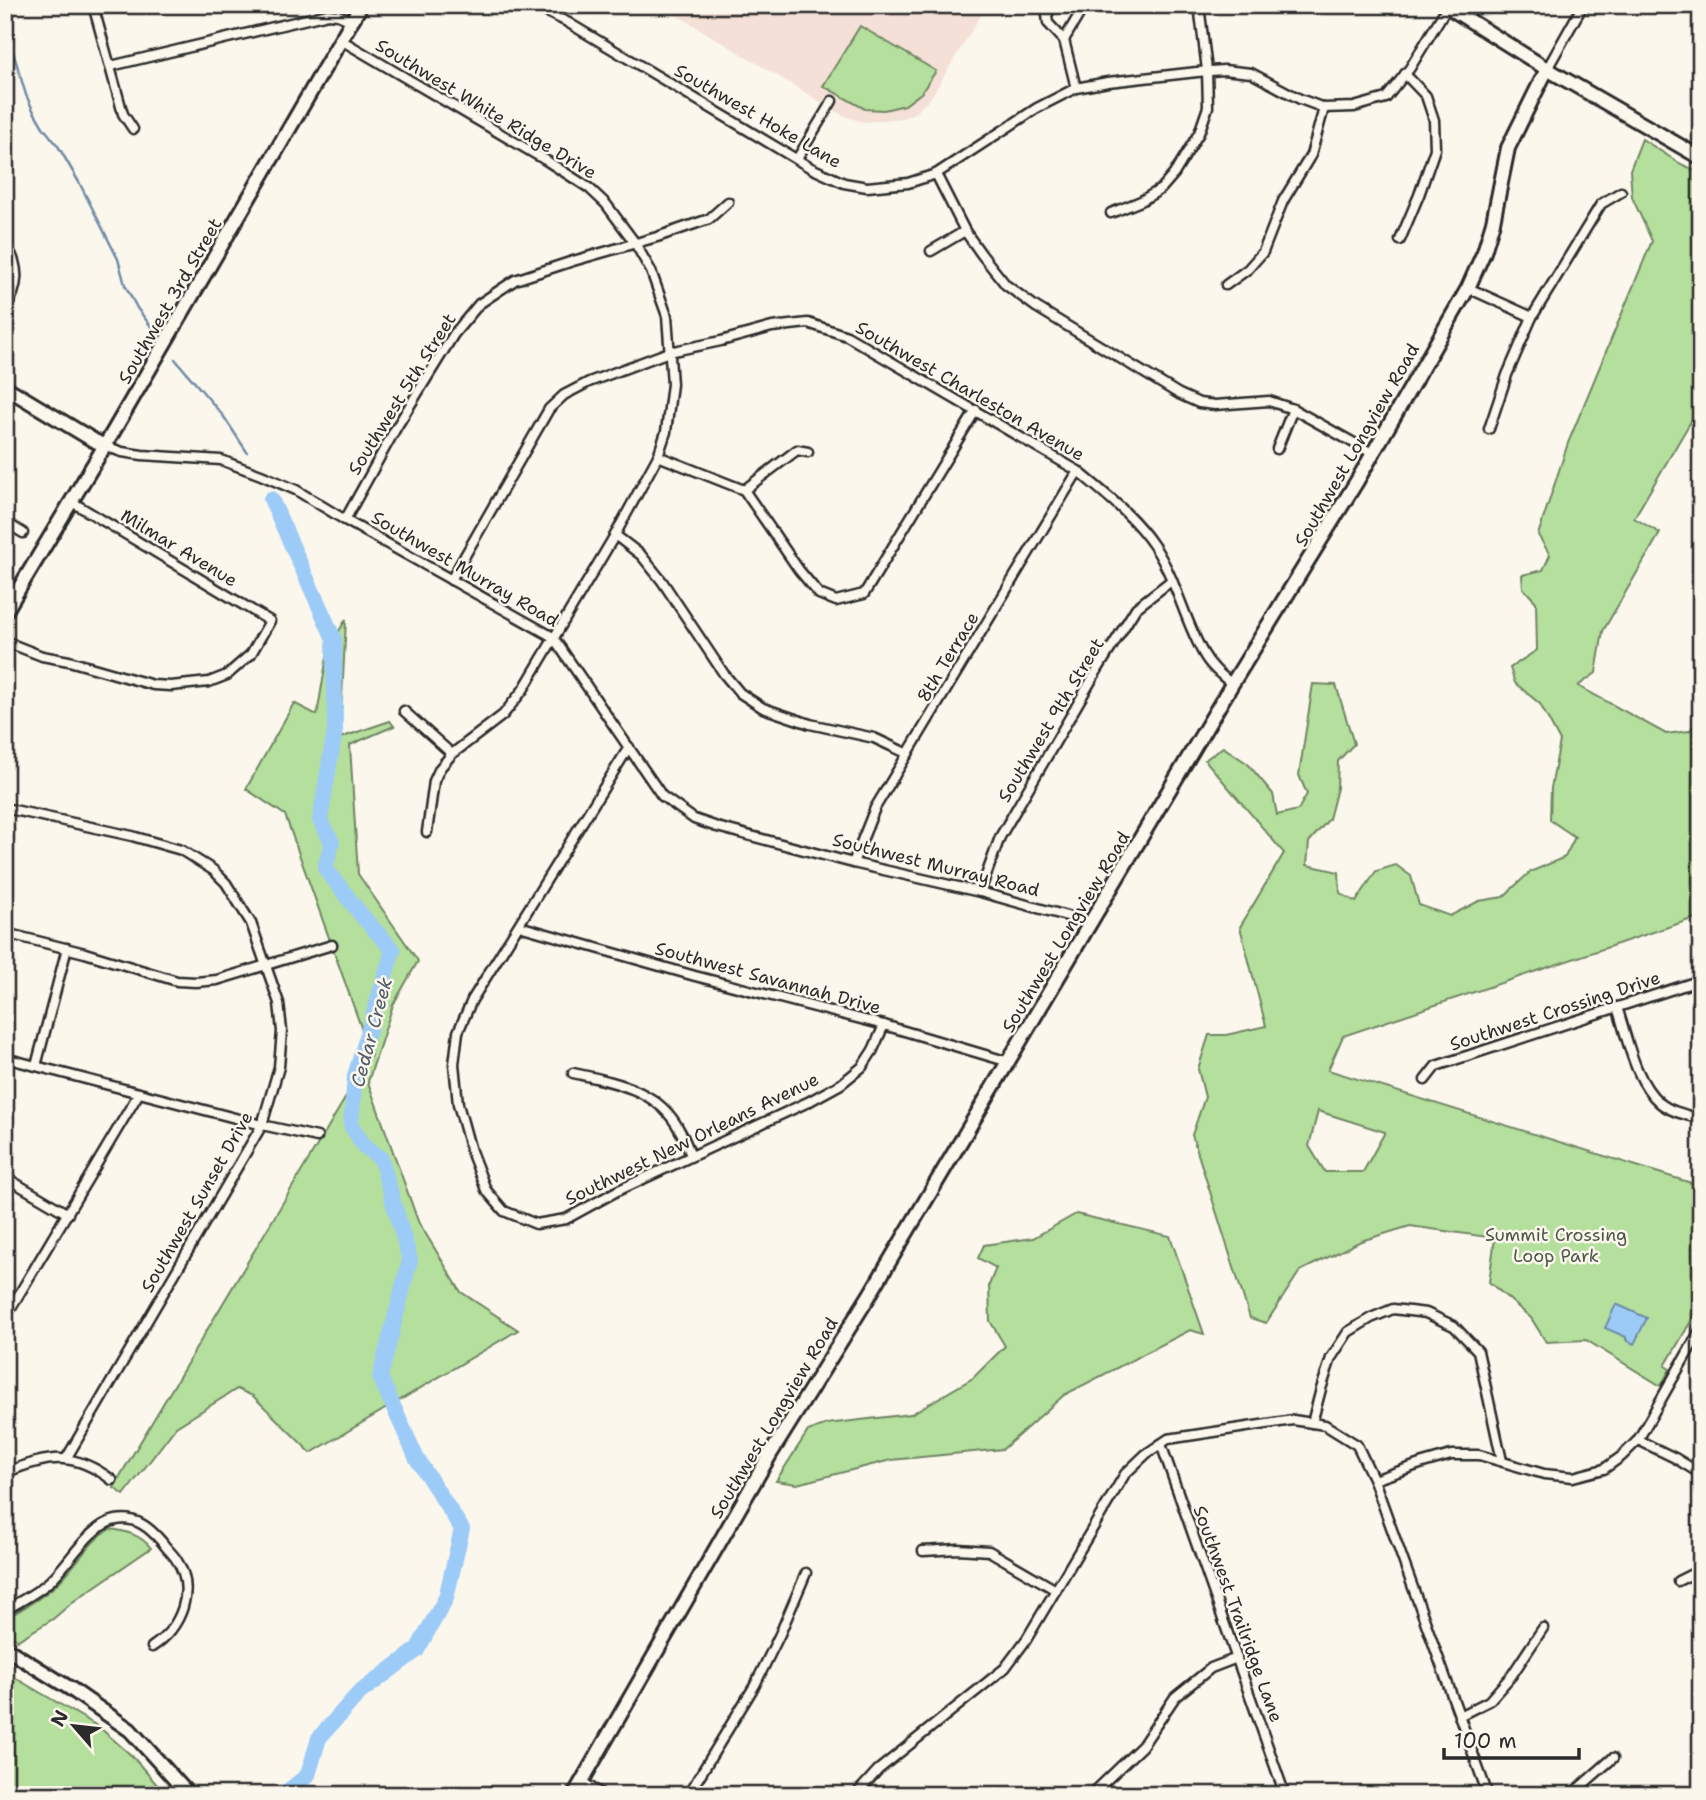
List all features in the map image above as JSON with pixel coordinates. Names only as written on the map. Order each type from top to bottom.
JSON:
[{"type":"street","points":[[93,5],[123,114],[133,129]]},
{"type":"street","name":"Southwest 3rd Street","points":[[5,612],[105,446],[361,5]]},
{"type":"street","name":"Southwest Hoke Lane","points":[[532,5],[567,22],[830,177],[844,183],[867,187],[908,183],[936,174],[1037,108],[1076,88],[1108,82],[1207,70],[1236,70],[1251,73],[1300,99],[1324,108],[1354,107],[1386,98],[1410,68],[1446,6]]},
{"type":"street","points":[[1053,5],[1047,15],[1048,23],[1064,40],[1076,88]]},
{"type":"street","points":[[1064,40],[1080,13],[1079,5]]},
{"type":"street","points":[[1111,213],[1142,201],[1161,189],[1174,174],[1199,133],[1208,107],[1207,70],[1199,5]]},
{"type":"street","points":[[1546,69],[1583,5]]},
{"type":"street","points":[[1446,6],[1546,69],[1701,158]]},
{"type":"street","points":[[111,66],[328,14],[352,21]]},
{"type":"street","name":"Southwest White Ridge Drive","points":[[341,40],[589,188],[606,204],[635,243],[651,271],[667,316],[672,384],[666,432],[658,456],[523,691],[503,715],[452,754],[440,768],[434,781],[427,832]]},
{"type":"street","name":"Southwest Longview Road","points":[[574,1795],[771,1453],[869,1296],[1232,684],[1311,558],[1468,288],[1484,252],[1493,222],[1508,148],[1546,69]]},
{"type":"street","points":[[1400,240],[1435,149],[1434,120],[1426,96],[1405,74]]},
{"type":"street","points":[[797,159],[832,101]]},
{"type":"street","points":[[1226,285],[1248,269],[1263,252],[1283,201],[1311,155],[1324,108]]},
{"type":"street","points":[[936,174],[965,231],[1006,285],[1021,296],[1179,394],[1199,403],[1215,405],[1269,401],[1293,409],[1372,453]]},
{"type":"street","points":[[1489,429],[1507,375],[1532,317],[1601,204],[1622,192]]},
{"type":"street","name":"Southwest 5th Street","points":[[345,520],[396,428],[454,334],[479,304],[515,280],[709,219],[728,202]]},
{"type":"street","points":[[931,251],[965,231]]},
{"type":"street","points":[[5,243],[17,269],[14,296],[5,310]]},
{"type":"street","points":[[1468,288],[1532,317]]},
{"type":"street","name":"Southwest Charleston Avenue","points":[[451,580],[549,409],[564,395],[589,382],[669,352],[772,327],[808,323],[847,336],[1078,471],[1129,515],[1154,546],[1172,580],[1203,654],[1216,671],[1232,684]]},
{"type":"street","name":"Southwest Murray Road","points":[[5,387],[105,446],[142,455],[222,460],[296,490],[553,637],[662,796],[694,819],[853,863],[980,892],[1092,923]]},
{"type":"street","points":[[1277,449],[1293,409]]},
{"type":"street","points":[[658,456],[744,490],[799,570],[820,594],[836,601],[864,594],[976,410]]},
{"type":"street","points":[[744,490],[797,450],[808,452]]},
{"type":"street","name":"8th Terrace","points":[[853,863],[875,808],[1078,471]]},
{"type":"street","name":"Milmar Avenue","points":[[5,640],[42,656],[153,685],[171,686],[209,682],[228,675],[251,654],[270,621],[72,502]]},
{"type":"street","points":[[5,522],[23,533]]},
{"type":"street","points":[[615,535],[641,555],[662,581],[724,674],[740,693],[763,708],[810,724],[874,738],[908,754]]},
{"type":"street","name":"Southwest 9th Street","points":[[980,892],[1000,836],[1104,659],[1136,608],[1172,580]]},
{"type":"street","points":[[404,712],[452,754]]},
{"type":"street","name":"Southwest New Orleans Avenue","points":[[629,747],[472,1000],[458,1032],[454,1064],[458,1104],[471,1151],[486,1190],[504,1211],[536,1224],[566,1219],[617,1191],[808,1102],[841,1084],[862,1067],[884,1025]]},
{"type":"street","name":"Southwest Sunset Drive","points":[[5,808],[132,836],[181,850],[213,870],[226,883],[251,923],[279,1003],[282,1031],[279,1067],[262,1125],[66,1459]]},
{"type":"street","name":"Southwest Savannah Drive","points":[[519,926],[695,976],[884,1025],[1009,1062]]},
{"type":"street","points":[[5,933],[68,948],[177,981],[196,982],[217,980],[332,945]]},
{"type":"street","points":[[36,1066],[68,948]]},
{"type":"street","name":"Southwest Crossing Drive","points":[[1425,1080],[1436,1066],[1701,980]]},
{"type":"street","points":[[1617,1007],[1642,1082],[1660,1103],[1678,1113],[1701,1119]]},
{"type":"street","points":[[5,1058],[317,1137]]},
{"type":"street","points":[[573,1073],[626,1085],[663,1107],[680,1129],[691,1156]]},
{"type":"street","points":[[5,1318],[139,1093]]},
{"type":"street","points":[[5,1177],[68,1214]]},
{"type":"street","points":[[1312,1423],[1331,1358],[1348,1332],[1393,1309],[1426,1313],[1454,1326],[1478,1351],[1502,1461]]},
{"type":"street","points":[[1374,1480],[1451,1455],[1479,1455],[1544,1474],[1573,1478],[1604,1469],[1638,1440],[1701,1330]]},
{"type":"street","points":[[858,1795],[878,1770],[1005,1668],[1026,1640],[1125,1474],[1146,1454],[1168,1440],[1293,1420],[1325,1425],[1357,1445],[1374,1480],[1488,1795]]},
{"type":"street","points":[[1638,1440],[1701,1474]]},
{"type":"street","name":"Southwest Trailridge Lane","points":[[1161,1444],[1286,1795]]},
{"type":"street","points":[[5,1473],[44,1459],[66,1459],[92,1466],[112,1480]]},
{"type":"street","points":[[5,1610],[35,1593],[51,1580],[99,1527],[119,1519],[135,1521],[150,1529],[176,1558],[184,1582],[184,1607],[180,1616],[170,1632],[152,1647]]},
{"type":"street","points":[[923,1551],[989,1551],[1055,1590]]},
{"type":"street","points":[[1678,1581],[1696,1572],[1701,1565]]},
{"type":"street","points":[[688,1795],[755,1685],[806,1573]]},
{"type":"street","points":[[1459,1716],[1489,1701],[1512,1675],[1543,1628]]},
{"type":"street","points":[[5,1648],[130,1730],[189,1795]]},
{"type":"street","points":[[1091,1795],[1142,1746],[1175,1697],[1211,1668],[1237,1658]]},
{"type":"street","points":[[1571,1795],[1613,1758]]},
{"type":"street","points":[[582,1782],[603,1795]]},
{"type":"shaded area","points":[[660,5],[987,5],[930,99],[916,112],[903,118],[863,122],[844,116]]},
{"type":"green space","points":[[860,26],[936,71],[921,93],[905,105],[884,110],[865,109],[823,86]]},
{"type":"green space","name":"Summit Crossing Loop Park","points":[[1642,139],[1681,164],[1701,173],[1701,404],[1634,518],[1660,533],[1603,631],[1596,673],[1578,686],[1666,734],[1689,731],[1701,719],[1701,916],[1343,1036],[1328,1070],[1701,1186],[1701,1304],[1665,1366],[1670,1369],[1661,1386],[1586,1340],[1546,1342],[1531,1318],[1489,1282],[1495,1238],[1410,1226],[1361,1241],[1300,1271],[1266,1323],[1250,1318],[1192,1135],[1205,1097],[1198,1069],[1209,1035],[1226,1035],[1266,1026],[1240,927],[1284,853],[1205,760],[1223,747],[1248,764],[1273,794],[1277,815],[1298,810],[1307,794],[1299,775],[1313,684],[1336,685],[1354,744],[1338,761],[1337,788],[1329,819],[1309,842],[1307,865],[1339,872],[1340,893],[1356,902],[1376,871],[1396,865],[1411,876],[1419,905],[1450,916],[1479,901],[1503,897],[1530,872],[1565,857],[1575,837],[1550,820],[1551,788],[1560,741],[1540,704],[1515,683],[1510,668],[1537,650],[1536,602],[1523,588],[1522,575],[1543,570],[1550,555],[1538,535],[1568,443],[1652,241],[1632,197],[1630,170]],"holes":[[[1318,1111],[1385,1132],[1363,1172],[1325,1172],[1309,1146]]]},
{"type":"green space","points":[[346,619],[340,738],[390,721],[394,726],[350,745],[358,874],[418,961],[393,1005],[368,1082],[418,1221],[461,1292],[518,1330],[311,1453],[253,1396],[237,1389],[176,1427],[124,1495],[114,1488],[120,1476],[371,1055],[285,815],[246,789],[294,703],[317,715],[328,650]]},
{"type":"green space","points":[[1076,1214],[1170,1236],[1204,1334],[1190,1330],[1064,1395],[1003,1449],[891,1460],[797,1484],[776,1481],[808,1431],[827,1424],[911,1414],[973,1378],[1005,1346],[990,1321],[989,1285],[996,1268],[978,1258],[984,1245],[1033,1238]]},
{"type":"green space","points":[[110,1529],[133,1534],[151,1548],[74,1601],[53,1619],[18,1640],[5,1631],[5,1619],[54,1587],[89,1546]]},
{"type":"green space","points":[[5,1672],[99,1727],[132,1756],[166,1795],[5,1795]]},
{"type":"water","points":[[1616,1304],[1647,1318],[1634,1344],[1626,1340],[1626,1337],[1605,1328]]},
{"type":"waterway","points":[[5,25],[33,110],[80,184],[118,259],[125,285],[137,308],[156,333]]},
{"type":"waterway","name":"Cedar Creek","points":[[175,359],[224,417],[247,452]]},
{"type":"waterway","name":"Cedar Creek","points":[[271,499],[334,639],[335,730],[320,820],[332,842],[325,868],[393,950],[355,1076],[351,1125],[364,1146],[381,1159],[410,1260],[380,1377],[417,1459],[462,1529],[446,1598],[417,1650],[358,1694],[319,1738],[308,1775],[283,1795]]}]
